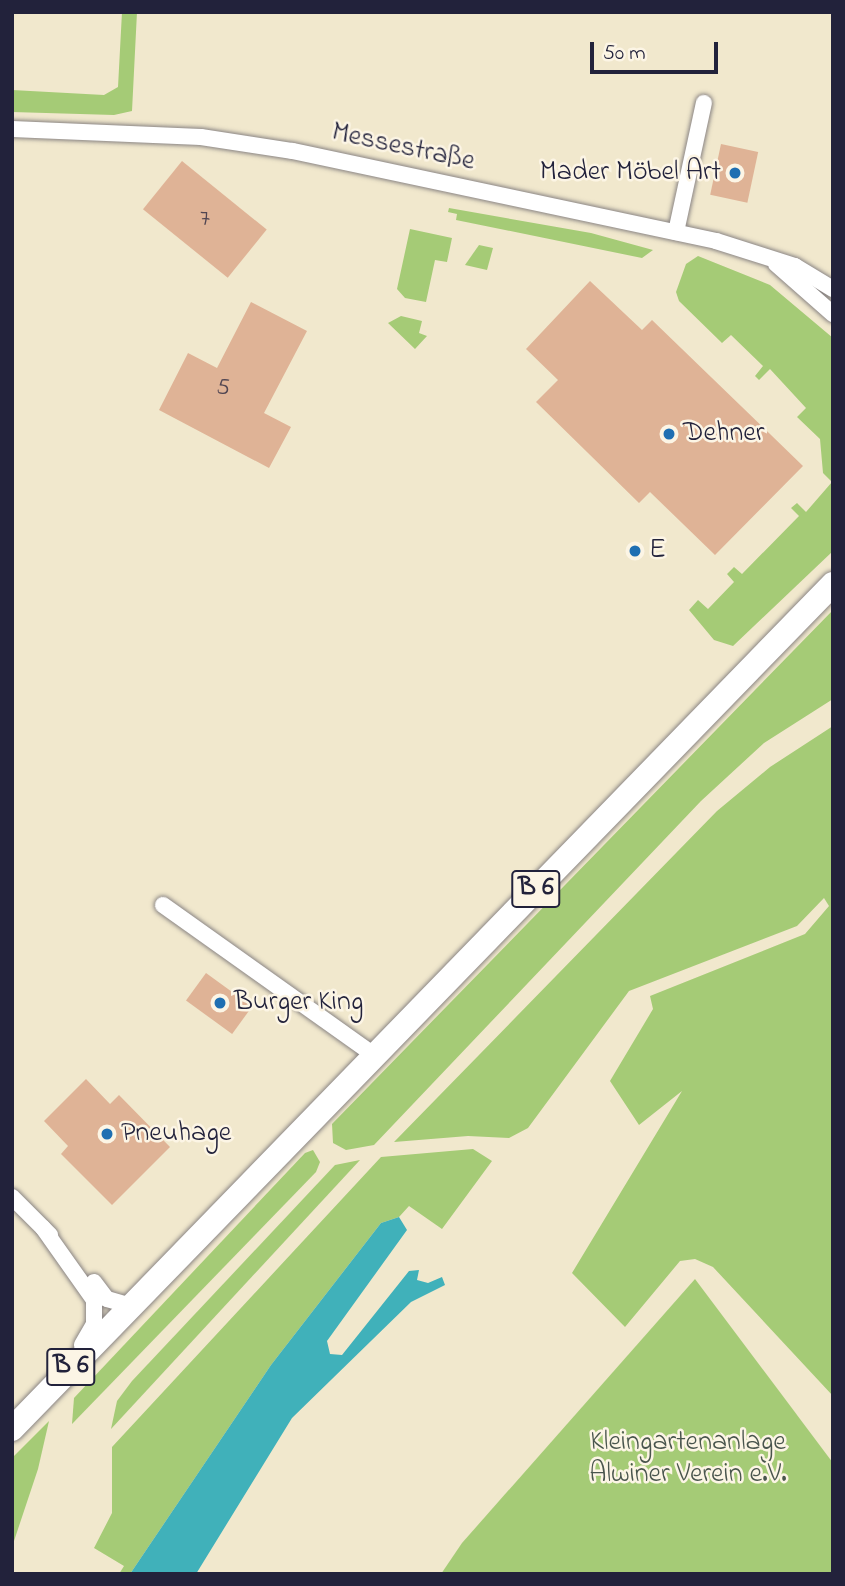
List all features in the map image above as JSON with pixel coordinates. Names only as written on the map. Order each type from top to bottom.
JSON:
[{"type":"main road","name":"B 6","points":[[12,1429],[833,584]]},
{"type":"street","points":[[676,232],[704,103]]},
{"type":"street","name":"Messestraße","points":[[12,129],[247,142],[716,241],[776,264],[795,266],[833,289]]},
{"type":"street","name":"Messestraße","points":[[776,264],[833,314]]},
{"type":"street","points":[[163,905],[374,1055]]},
{"type":"street","points":[[12,1197],[107,1300],[131,1306]]},
{"type":"street","points":[[43,1228],[89,1290],[96,1310],[88,1337],[58,1381]]},
{"type":"green space","points":[[122,12],[137,12],[132,111],[114,115],[12,112],[12,90],[104,95],[118,87]]},
{"type":"green space","points":[[449,208],[591,233],[653,250],[642,258],[456,220],[457,214],[448,212]]},
{"type":"green space","points":[[410,229],[452,238],[447,262],[435,260],[426,302],[405,298],[397,289]]},
{"type":"green space","points":[[479,245],[493,248],[487,270],[465,265]]},
{"type":"green space","points":[[698,256],[770,285],[833,338],[833,551],[733,646],[714,640],[689,610],[698,600],[708,609],[734,582],[727,574],[734,567],[742,574],[799,516],[791,508],[797,503],[806,512],[832,482],[823,473],[820,439],[797,417],[806,408],[770,369],[759,380],[755,376],[763,366],[731,335],[722,343],[679,301],[676,292],[686,264]]},
{"type":"green space","points":[[401,316],[422,321],[419,333],[427,336],[415,349],[388,323]]},
{"type":"green space","points":[[833,610],[833,699],[764,743],[701,801],[374,1145],[346,1150],[333,1143],[332,1124]]},
{"type":"green space","points":[[833,726],[833,1396],[713,1267],[695,1259],[680,1261],[625,1327],[572,1273],[682,1091],[639,1125],[610,1081],[653,1009],[650,996],[805,934],[829,906],[824,898],[797,926],[629,991],[528,1128],[509,1138],[468,1136],[394,1142],[717,811],[770,767]]},
{"type":"green space","points":[[473,1149],[492,1161],[442,1229],[409,1206],[399,1217],[381,1223],[271,1365],[130,1574],[119,1574],[124,1566],[94,1548],[112,1513],[112,1447],[381,1157]]},
{"type":"green space","points":[[313,1150],[320,1162],[316,1172],[72,1424],[74,1398],[305,1153]]},
{"type":"green space","points":[[360,1160],[111,1429],[117,1401],[132,1381],[335,1165]]},
{"type":"green space","name":"Kleingartenanlage Alwiner Verein e.V.","points":[[695,1279],[833,1463],[833,1574],[441,1574],[462,1543]]},
{"type":"green space","points":[[49,1421],[38,1469],[12,1547],[12,1458]]},
{"type":"water","points":[[399,1217],[407,1230],[327,1341],[330,1354],[342,1355],[409,1271],[419,1270],[417,1280],[428,1283],[442,1277],[445,1285],[411,1302],[292,1418],[196,1574],[130,1574],[271,1365],[381,1223]]},
{"type":"building","name":"Mader Möbel Art","points":[[721,144],[758,152],[747,203],[710,195]]},
{"type":"building","points":[[182,161],[267,230],[228,278],[143,209]]},
{"type":"building","name":"Dehner","points":[[590,281],[642,330],[652,320],[803,466],[715,555],[650,492],[639,503],[536,402],[558,380],[526,349]]},
{"type":"building","points":[[251,302],[307,331],[264,413],[291,427],[269,468],[159,410],[188,353],[217,368]]},
{"type":"building","points":[[206,973],[252,1007],[232,1034],[186,1001]]},
{"type":"building","name":"Pneuhage","points":[[86,1079],[110,1104],[119,1095],[170,1147],[112,1205],[61,1154],[68,1146],[44,1121]]},
{"type":"place","name":"Mader Möbel Art","points":[[735,173]]},
{"type":"place","name":"Dehner","points":[[669,434]]},
{"type":"place","name":"E","points":[[635,551]]},
{"type":"place","name":"Burger King","points":[[220,1003]]},
{"type":"place","name":"Pneuhage","points":[[107,1134]]}]
